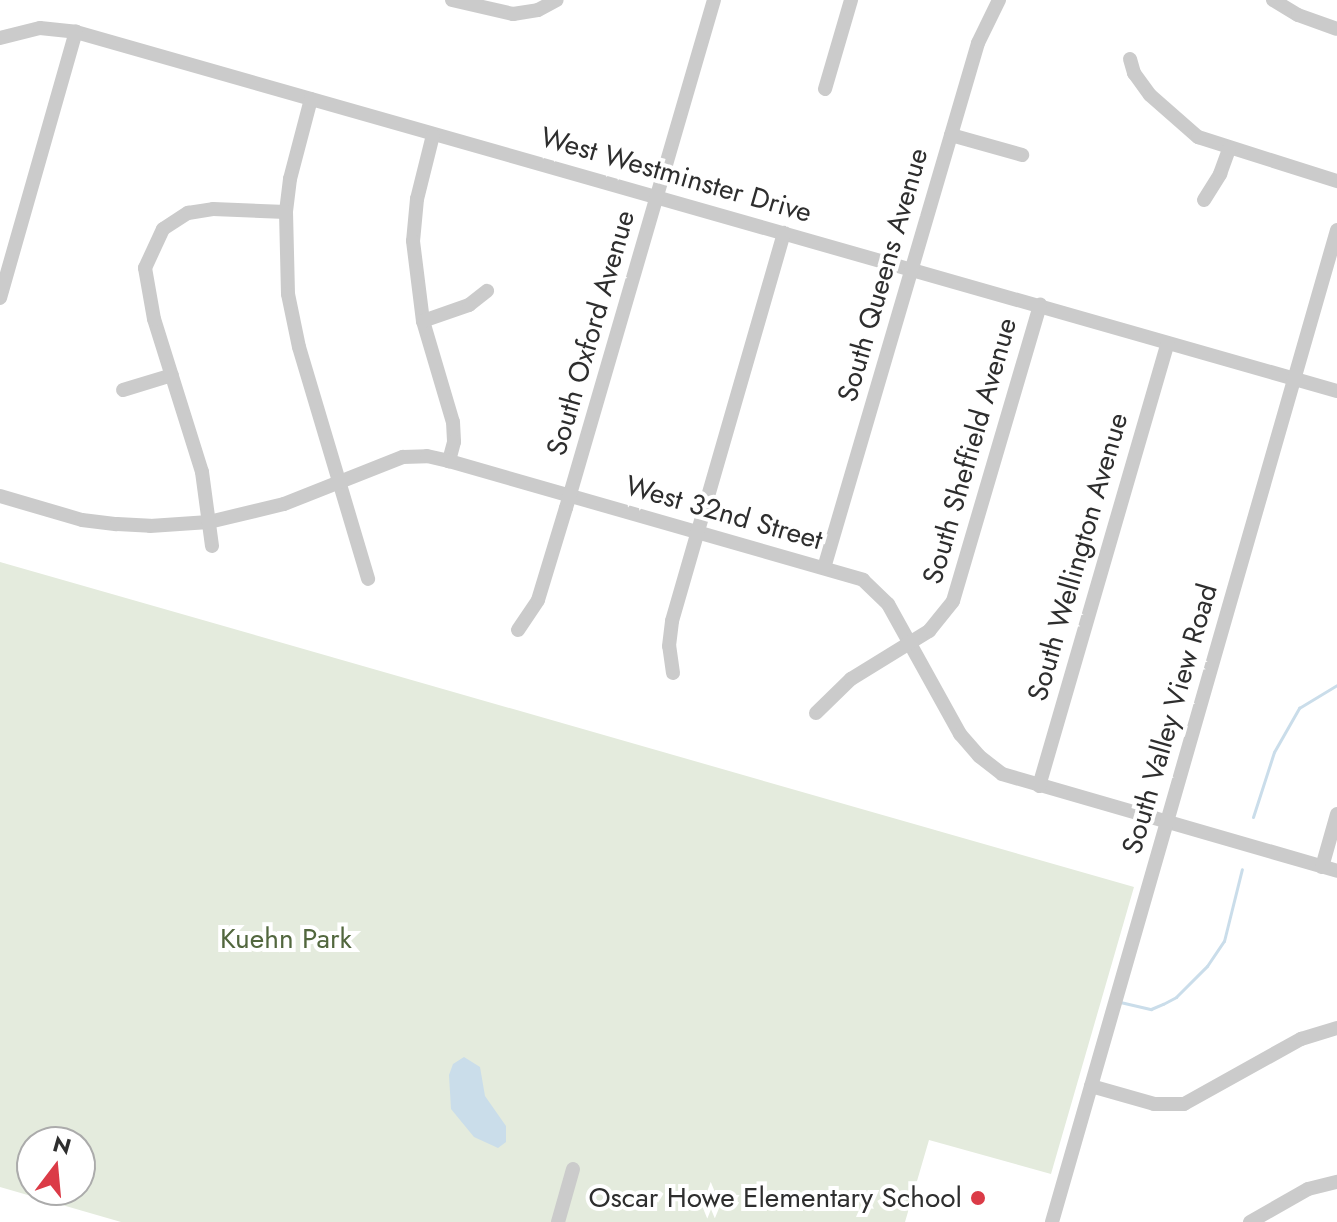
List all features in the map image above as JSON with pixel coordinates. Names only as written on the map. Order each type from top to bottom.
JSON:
[{"type":"street","points":[[452,0],[513,14],[538,10],[557,0]]},
{"type":"street","name":"South Oxford Avenue","points":[[518,630],[538,600],[714,0]]},
{"type":"street","points":[[825,89],[851,0]]},
{"type":"street","name":"South Queens Avenue","points":[[824,568],[978,43],[999,0]]},
{"type":"street","points":[[1273,0],[1298,15],[1337,29]]},
{"type":"street","name":"West Westminster Drive","points":[[0,38],[40,28],[76,32],[1337,391]]},
{"type":"street","points":[[0,298],[76,32]]},
{"type":"street","points":[[1130,59],[1140,83],[1169,114],[1198,137],[1337,181]]},
{"type":"street","points":[[311,99],[290,179],[286,212],[286,272],[292,318],[368,579]]},
{"type":"street","points":[[433,135],[417,199],[413,241],[423,321],[453,422],[454,442],[449,461]]},
{"type":"street","points":[[951,135],[1022,155]]},
{"type":"street","points":[[1204,200],[1220,174],[1229,149]]},
{"type":"street","points":[[212,546],[202,472],[144,277],[155,240],[170,223],[197,211],[286,212]]},
{"type":"street","name":"South Valley View Road","points":[[1052,1222],[1337,230]]},
{"type":"street","points":[[673,673],[669,646],[672,621],[784,233]]},
{"type":"street","points":[[0,235],[17,240]]},
{"type":"street","points":[[423,321],[469,305],[487,291]]},
{"type":"street","name":"South Sheffield Avenue","points":[[816,713],[851,679],[912,642],[939,621],[958,589],[1040,305]]},
{"type":"street","name":"South Wellington Avenue","points":[[1039,786],[1168,343]]},
{"type":"street","points":[[123,390],[172,375]]},
{"type":"street","name":"West 32nd Street","points":[[0,496],[82,520],[150,526],[209,522],[284,504],[403,457],[427,456],[449,461],[863,580],[878,592],[912,642],[960,734],[979,756],[1002,774],[1337,871]]},
{"type":"street","points":[[1322,867],[1337,814]]},
{"type":"street","points":[[1091,1086],[1154,1104],[1184,1104],[1301,1039],[1337,1028]]},
{"type":"street","points":[[558,1222],[573,1169]]},
{"type":"street","points":[[1250,1222],[1308,1189],[1337,1182]]},
{"type":"green space","name":"Kuehn Park","points":[[0,562],[1134,887],[1051,1174],[929,1140],[905,1222],[121,1222],[66,1206],[96,1206],[96,1126],[16,1126],[16,1192],[0,1187]]},
{"type":"water","points":[[464,1057],[480,1067],[485,1096],[506,1126],[506,1142],[498,1148],[474,1137],[451,1109],[449,1075],[453,1064]]},
{"type":"waterway","points":[[1253,817],[1274,752],[1299,708],[1337,685]]},
{"type":"waterway","points":[[1120,1002],[1151,1009],[1176,997],[1207,966],[1224,941],[1242,869]]},
{"type":"place","name":"Oscar Howe Elementary School","points":[[978,1198]]}]
